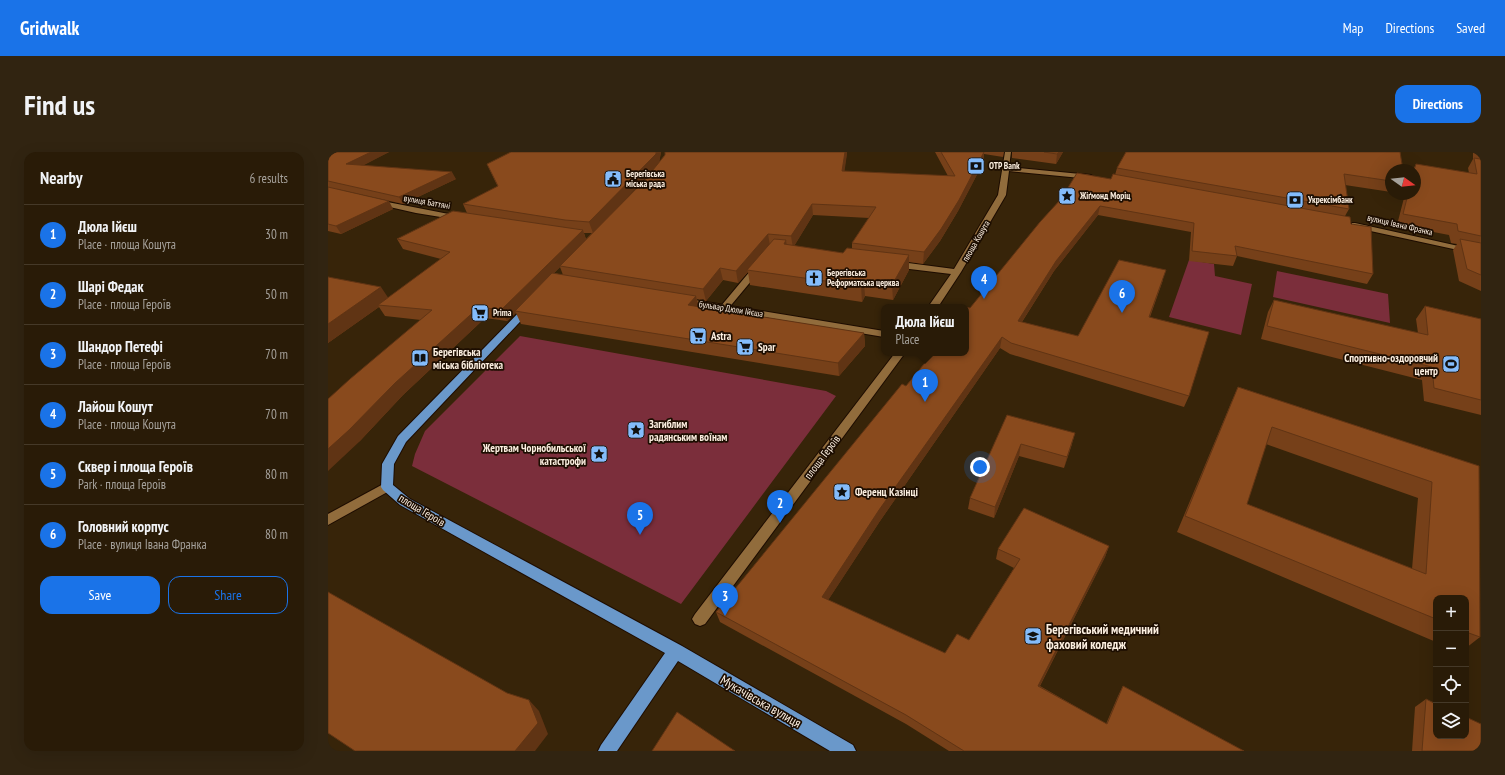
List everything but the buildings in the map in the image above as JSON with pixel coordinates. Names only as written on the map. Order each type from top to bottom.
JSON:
[{"type":"highway","name":"площа Героїв","points":[[536,299],[402,439],[388,464],[387,487],[405,502],[676,651]]},
{"type":"highway","points":[[607,751],[676,651]]},
{"type":"highway","name":"Мукачівська вулиця","points":[[676,651],[847,751]]},
{"type":"street","name":"площа Кошута","points":[[935,304],[957,272],[1002,195],[1008,152]]},
{"type":"street","points":[[1006,169],[1095,178]]},
{"type":"street","name":"вулиця Баттяні","points":[[365,199],[416,211],[471,220]]},
{"type":"street","name":"вулиця Івана Франка","points":[[1348,224],[1481,253]]},
{"type":"street","points":[[724,308],[764,261]]},
{"type":"street","points":[[884,263],[957,272]]},
{"type":"street","name":"бульвар Дюли Ійєша","points":[[669,299],[881,334]]},
{"type":"street","name":"площа Героїв","points":[[700,619],[898,356]]},
{"type":"street","points":[[328,520],[387,487]]},
{"type":"shaded area","points":[[1189,260],[1214,264],[1215,276],[1252,284],[1241,335],[1169,317]]},
{"type":"shaded area","points":[[1277,271],[1388,294],[1390,323],[1273,297]]},
{"type":"shaded area","points":[[520,336],[826,391],[836,396],[681,604],[412,466],[415,454],[425,431]]},
{"type":"place","name":"OTP Bank","points":[[976,166]]},
{"type":"place","name":"Берегівська міська рада","points":[[613,179]]},
{"type":"place","name":"Жіґмонд Моріц","points":[[1067,196]]},
{"type":"place","name":"Укрексімбанк","points":[[1295,200]]},
{"type":"place","name":"Берегівська Реформатська церква","points":[[814,278]]},
{"type":"place","name":"Лайош Кошут","points":[[984,299]]},
{"type":"place","name":"Prima","points":[[480,313]]},
{"type":"place","name":"Головний корпус","points":[[1122,313]]},
{"type":"place","name":"Astra","points":[[698,336]]},
{"type":"place","name":"Spar","points":[[745,347]]},
{"type":"place","name":"Берегівська міська бібліотека","points":[[420,358]]},
{"type":"place","name":"Спортивно-оздоровчий центр","points":[[1451,364]]},
{"type":"place","name":"Дюла Ійєш","points":[[925,402]]},
{"type":"place","name":"Загиблим радянським воїнам","points":[[636,430]]},
{"type":"place","name":"Жертвам Чорнобильської катастрофи","points":[[599,454]]},
{"type":"place","name":"Ференц Казінці","points":[[842,492]]},
{"type":"place","name":"Шарі Федак","points":[[780,523]]},
{"type":"place","name":"Сквер і площа Героїв","points":[[640,535]]},
{"type":"place","name":"Шандор Петефі","points":[[725,616]]},
{"type":"place","name":"Берегівський медичний фаховий коледж","points":[[1033,636]]}]
